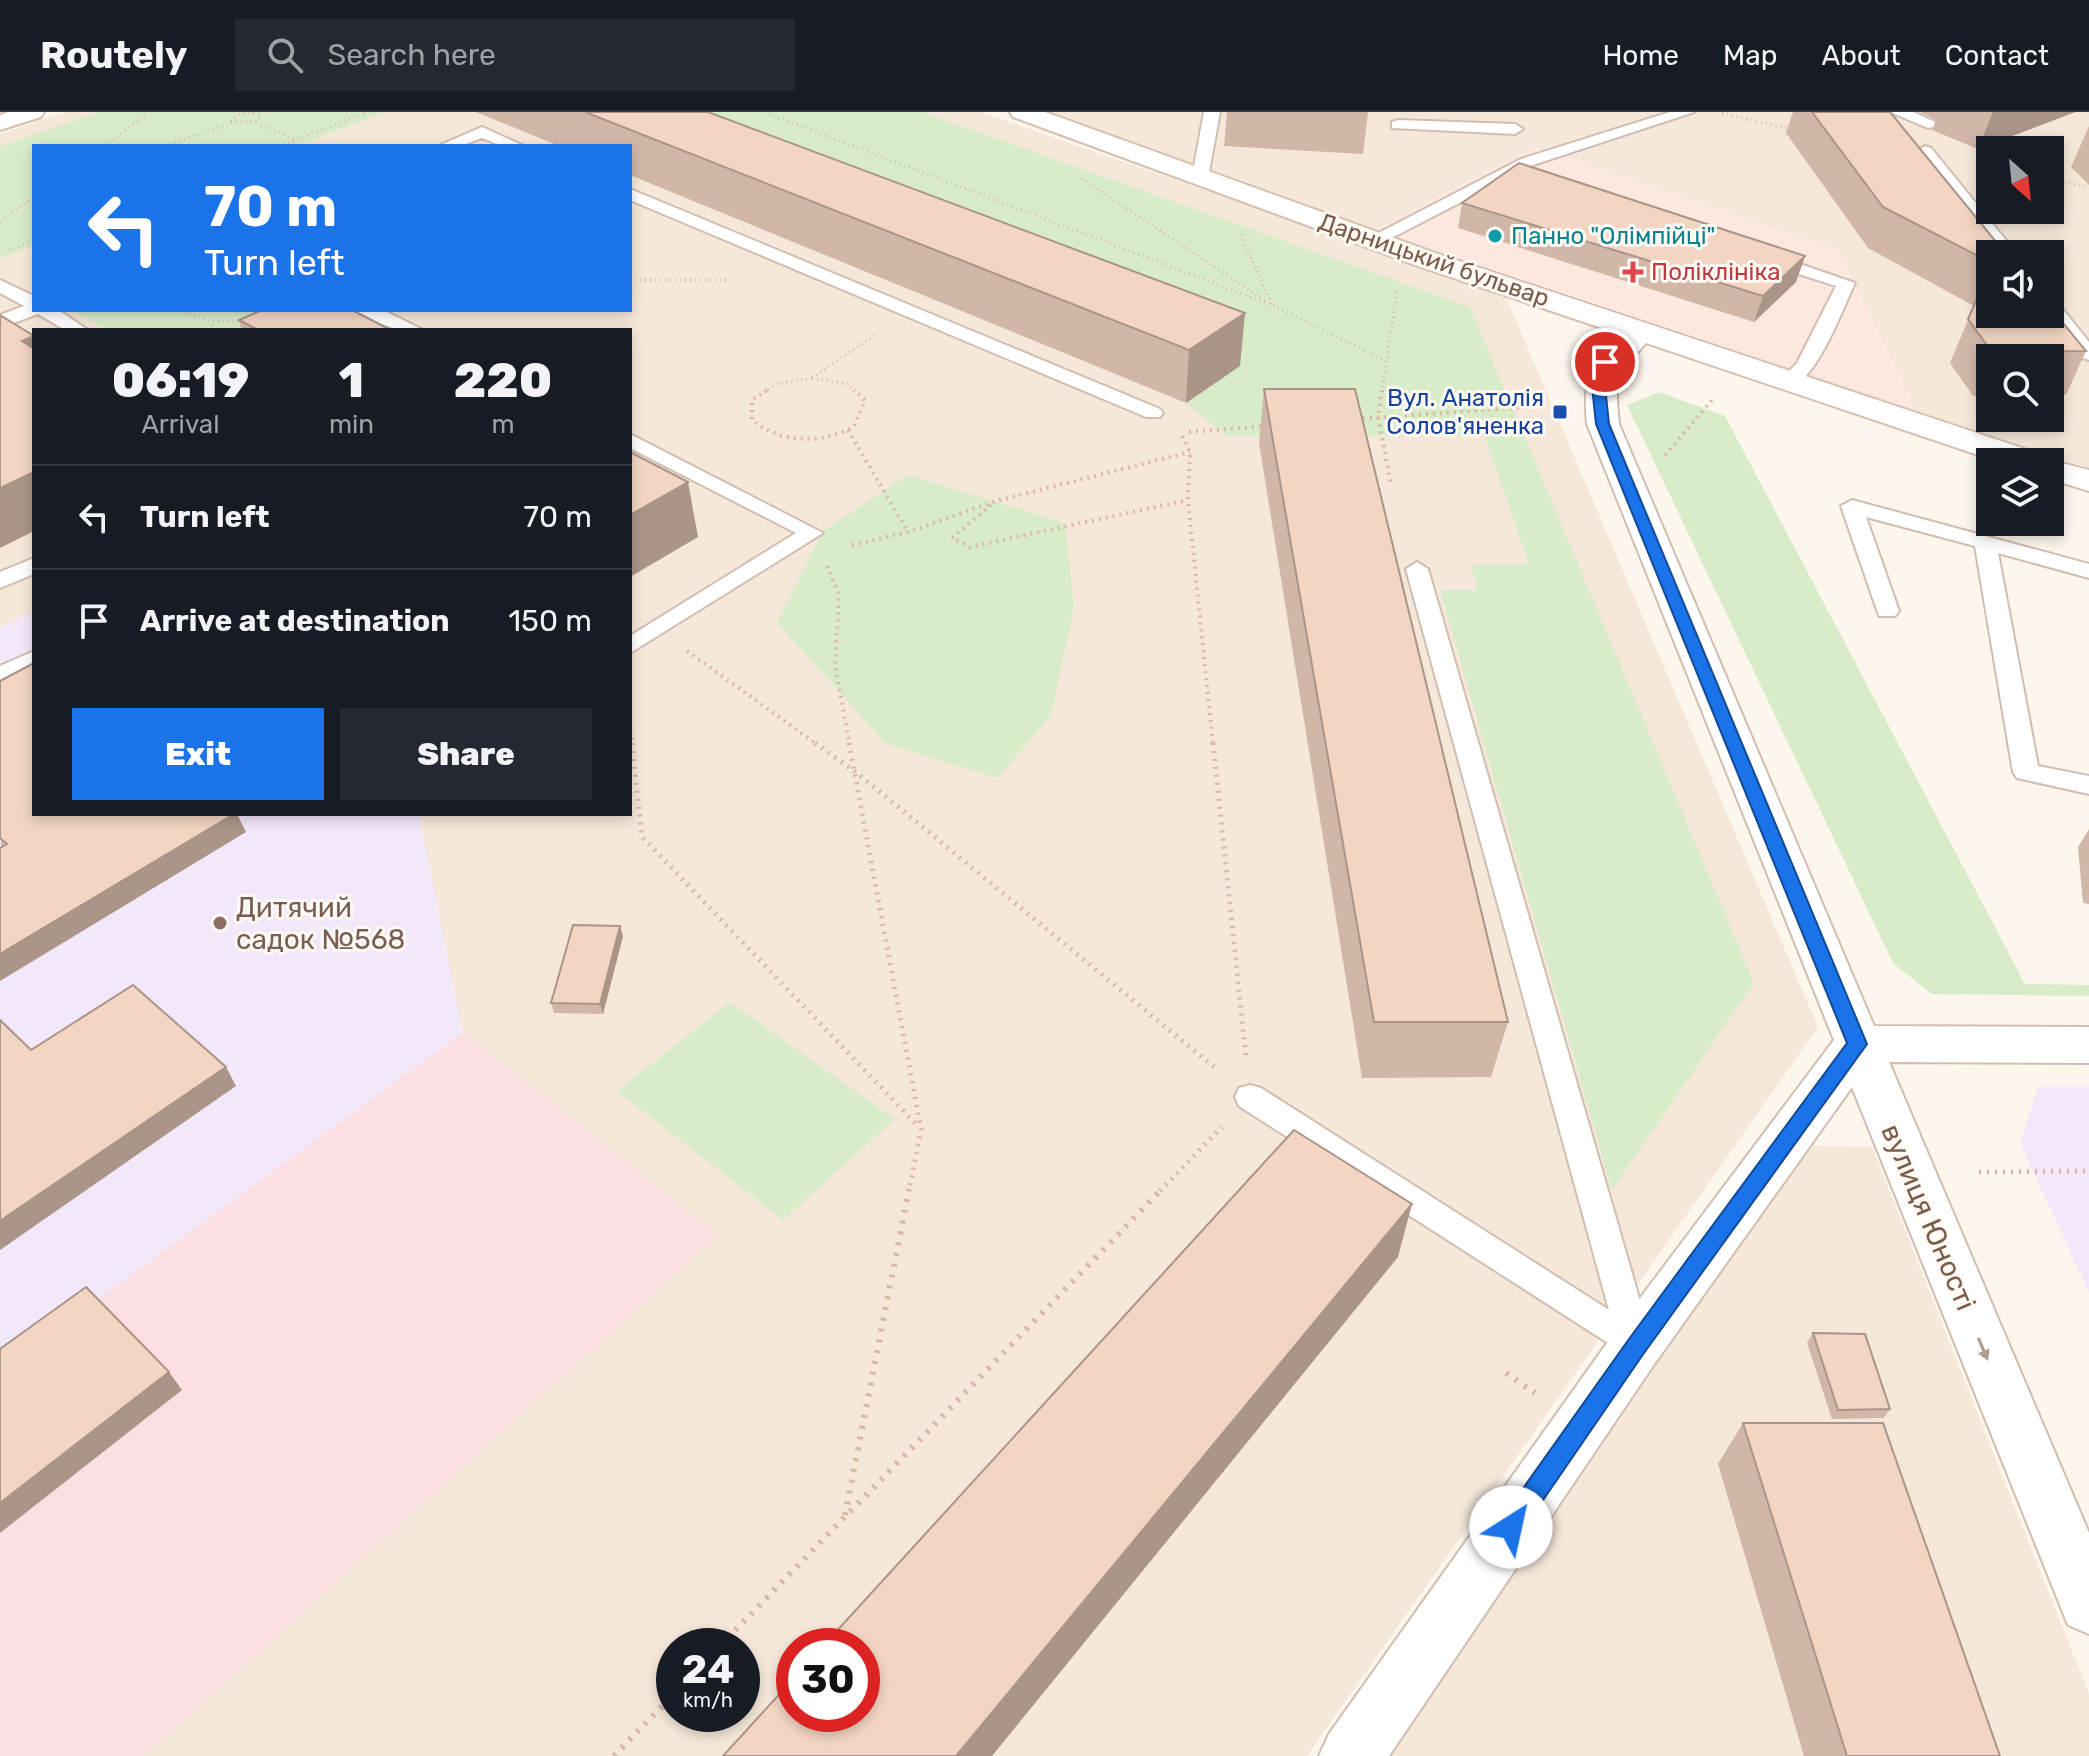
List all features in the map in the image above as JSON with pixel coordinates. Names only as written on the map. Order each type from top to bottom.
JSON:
[{"type":"street","points":[[0,123],[32,112]]},
{"type":"street","name":"Дарницький бульвар","points":[[1022,112],[1374,240],[1989,448]]},
{"type":"street","name":"вулиця Юності","points":[[1639,332],[1605,362],[1598,386],[1603,424],[2089,1604]]},
{"type":"street","points":[[2064,473],[2089,481]]},
{"type":"street","points":[[1351,1756],[1636,1346],[1857,1044],[2089,1045]]},
{"type":"lane","points":[[1200,177],[1212,112]]},
{"type":"lane","points":[[1508,112],[1527,170]]},
{"type":"lane","points":[[1374,240],[1506,172],[1527,170],[1686,112]]},
{"type":"lane","points":[[1898,112],[1934,125]]},
{"type":"lane","points":[[1398,125],[1515,129]]},
{"type":"lane","points":[[451,144],[482,132],[511,144]]},
{"type":"lane","points":[[1925,151],[1997,240]]},
{"type":"lane","points":[[632,195],[1153,413]]},
{"type":"lane","points":[[1752,253],[1846,283],[1805,366],[1790,381]]},
{"type":"lane","points":[[0,285],[32,306]]},
{"type":"lane","points":[[0,322],[32,308]]},
{"type":"lane","points":[[48,312],[76,328]]},
{"type":"lane","points":[[312,328],[357,312]]},
{"type":"lane","points":[[379,312],[410,328]]},
{"type":"lane","points":[[2064,323],[2089,354]]},
{"type":"lane","points":[[632,441],[816,542]]},
{"type":"lane","points":[[1887,611],[1852,506],[2088,575]]},
{"type":"lane","points":[[632,645],[816,542]]},
{"type":"lane","points":[[1985,543],[2026,772],[2089,785]]},
{"type":"lane","points":[[0,581],[32,566]]},
{"type":"lane","points":[[1417,569],[1636,1346]]},
{"type":"lane","points":[[0,676],[32,659]]},
{"type":"lane","points":[[1250,1097],[1636,1346]]},
{"type":"path","points":[[108,144],[148,112]]},
{"type":"path","points":[[284,144],[368,112]]},
{"type":"path","points":[[764,112],[1274,306],[1386,361]]},
{"type":"path","points":[[1717,112],[1806,133]]},
{"type":"path","points":[[233,123],[231,119],[236,115],[260,113],[255,122]]},
{"type":"path","points":[[171,144],[233,123],[255,122],[295,140]]},
{"type":"path","points":[[1070,170],[1274,306]]},
{"type":"path","points":[[2064,181],[2089,187]]},
{"type":"path","points":[[0,222],[32,198]]},
{"type":"path","points":[[1235,226],[1274,306]]},
{"type":"path","points":[[0,253],[32,241]]},
{"type":"path","points":[[1391,485],[1378,417],[1397,287]]},
{"type":"path","points":[[812,378],[909,311]]},
{"type":"path","points":[[183,312],[190,317],[214,322],[257,319]]},
{"type":"path","points":[[210,328],[214,322]]},
{"type":"path","points":[[812,378],[847,384],[865,400],[860,420],[848,429],[799,439],[770,434],[752,420],[752,400],[776,384],[812,378]]},
{"type":"path","points":[[1660,462],[1719,392]]},
{"type":"path","points":[[1347,420],[1528,407]]},
{"type":"path","points":[[737,1628],[1250,1097],[1188,500],[1190,452],[1180,432],[1271,425]]},
{"type":"path","points":[[848,429],[908,532]]},
{"type":"path","points":[[845,1517],[921,1129],[835,666],[839,594],[816,542],[908,532],[996,501],[1190,452]]},
{"type":"path","points":[[996,501],[952,538],[970,547],[1188,500]]},
{"type":"path","points":[[657,630],[857,773],[1250,1097]]},
{"type":"path","points":[[632,743],[642,837],[921,1129]]},
{"type":"path","points":[[1979,1172],[2089,1171]]},
{"type":"path","points":[[614,1756],[656,1713]]},
{"type":"shaded area","points":[[64,112],[981,112],[1505,295],[1818,1027],[1307,1756],[0,1756],[0,134]]},
{"type":"shaded area","points":[[1045,112],[2089,112],[2089,468],[2064,460],[2064,448],[2026,448],[1976,432],[2064,432],[2064,344],[1976,344],[1976,432],[1917,413],[1838,250],[1534,147],[1373,231]]},
{"type":"shaded area","points":[[1534,147],[1838,250],[1917,413],[1373,231]]},
{"type":"shaded area","name":"Дитячий садок №568","points":[[32,612],[32,816],[419,816],[463,1033],[0,1371],[0,628]]},
{"type":"shaded area","points":[[463,1033],[717,1235],[143,1756],[0,1756],[0,1371]]},
{"type":"shaded area","points":[[2038,1087],[2089,1087],[2089,1292],[2020,1144]]},
{"type":"shaded area","points":[[1806,1145],[1872,1147],[2089,1694],[2089,1756],[1373,1756]]},
{"type":"green space","points":[[100,112],[385,112],[301,144],[32,144],[32,246],[0,258],[0,146]]},
{"type":"green space","points":[[592,112],[922,112],[1470,307],[1754,983],[1612,1190],[1440,590],[1478,590],[1471,565],[1529,564],[1485,436],[1227,436],[1186,403],[1239,365]]},
{"type":"green space","points":[[75,312],[321,312],[284,328],[104,328]]},
{"type":"green space","points":[[1659,392],[1725,416],[2025,984],[2089,985],[2089,996],[1932,994],[1893,963],[1627,405]]},
{"type":"green space","points":[[908,475],[1065,523],[1074,606],[1051,715],[998,778],[886,744],[777,622],[823,531]]},
{"type":"green space","points":[[730,1002],[895,1119],[783,1220],[617,1091]]},
{"type":"building","points":[[585,112],[708,112],[1245,313],[1189,350]]},
{"type":"building","points":[[1812,112],[1890,112],[1976,217],[1976,224],[1981,224],[1995,240],[1976,240],[1976,255],[1883,207]]},
{"type":"building","points":[[1519,163],[1805,256],[1763,296],[1462,203]]},
{"type":"building","points":[[1976,300],[1976,328],[2064,328],[2064,324],[2086,351],[2064,351],[2064,344],[1986,344],[1968,319]]},
{"type":"building","points":[[257,312],[356,312],[387,328],[254,328],[239,320]]},
{"type":"building","points":[[0,315],[32,335],[22,341],[32,348],[32,473],[0,488]]},
{"type":"building","points":[[1264,389],[1355,389],[1508,1022],[1374,1022]]},
{"type":"building","points":[[632,453],[688,482],[632,514]]},
{"type":"building","points":[[32,664],[32,816],[231,816],[0,954],[0,848],[7,844],[0,838],[0,681]]},
{"type":"building","points":[[573,925],[620,926],[600,1004],[551,1003]]},
{"type":"building","points":[[133,985],[226,1067],[0,1221],[0,1020],[31,1050]]},
{"type":"building","points":[[1294,1130],[1412,1204],[956,1756],[723,1756],[745,1732],[760,1732],[760,1715],[776,1698],[776,1732],[880,1732],[880,1628],[839,1628]]},
{"type":"building","points":[[86,1287],[169,1372],[0,1503],[0,1349]]},
{"type":"building","points":[[1813,1333],[1865,1334],[1890,1409],[1838,1410]]},
{"type":"building","points":[[1743,1423],[1883,1423],[2000,1756],[1847,1756]]},
{"type":"place","name":"Панно \"Олімпійці\"","points":[[1495,236]]},
{"type":"place","name":"Поліклініка","points":[[1633,272]]},
{"type":"place","name":"Вул. Анатолія Солов'яненка","points":[[1560,412]]},
{"type":"place","name":"Дитячий садок №568","points":[[220,923]]},
{"type":"route","points":[[1511,1527],[1636,1346],[1857,1044],[1603,424],[1598,386],[1605,362]]}]
